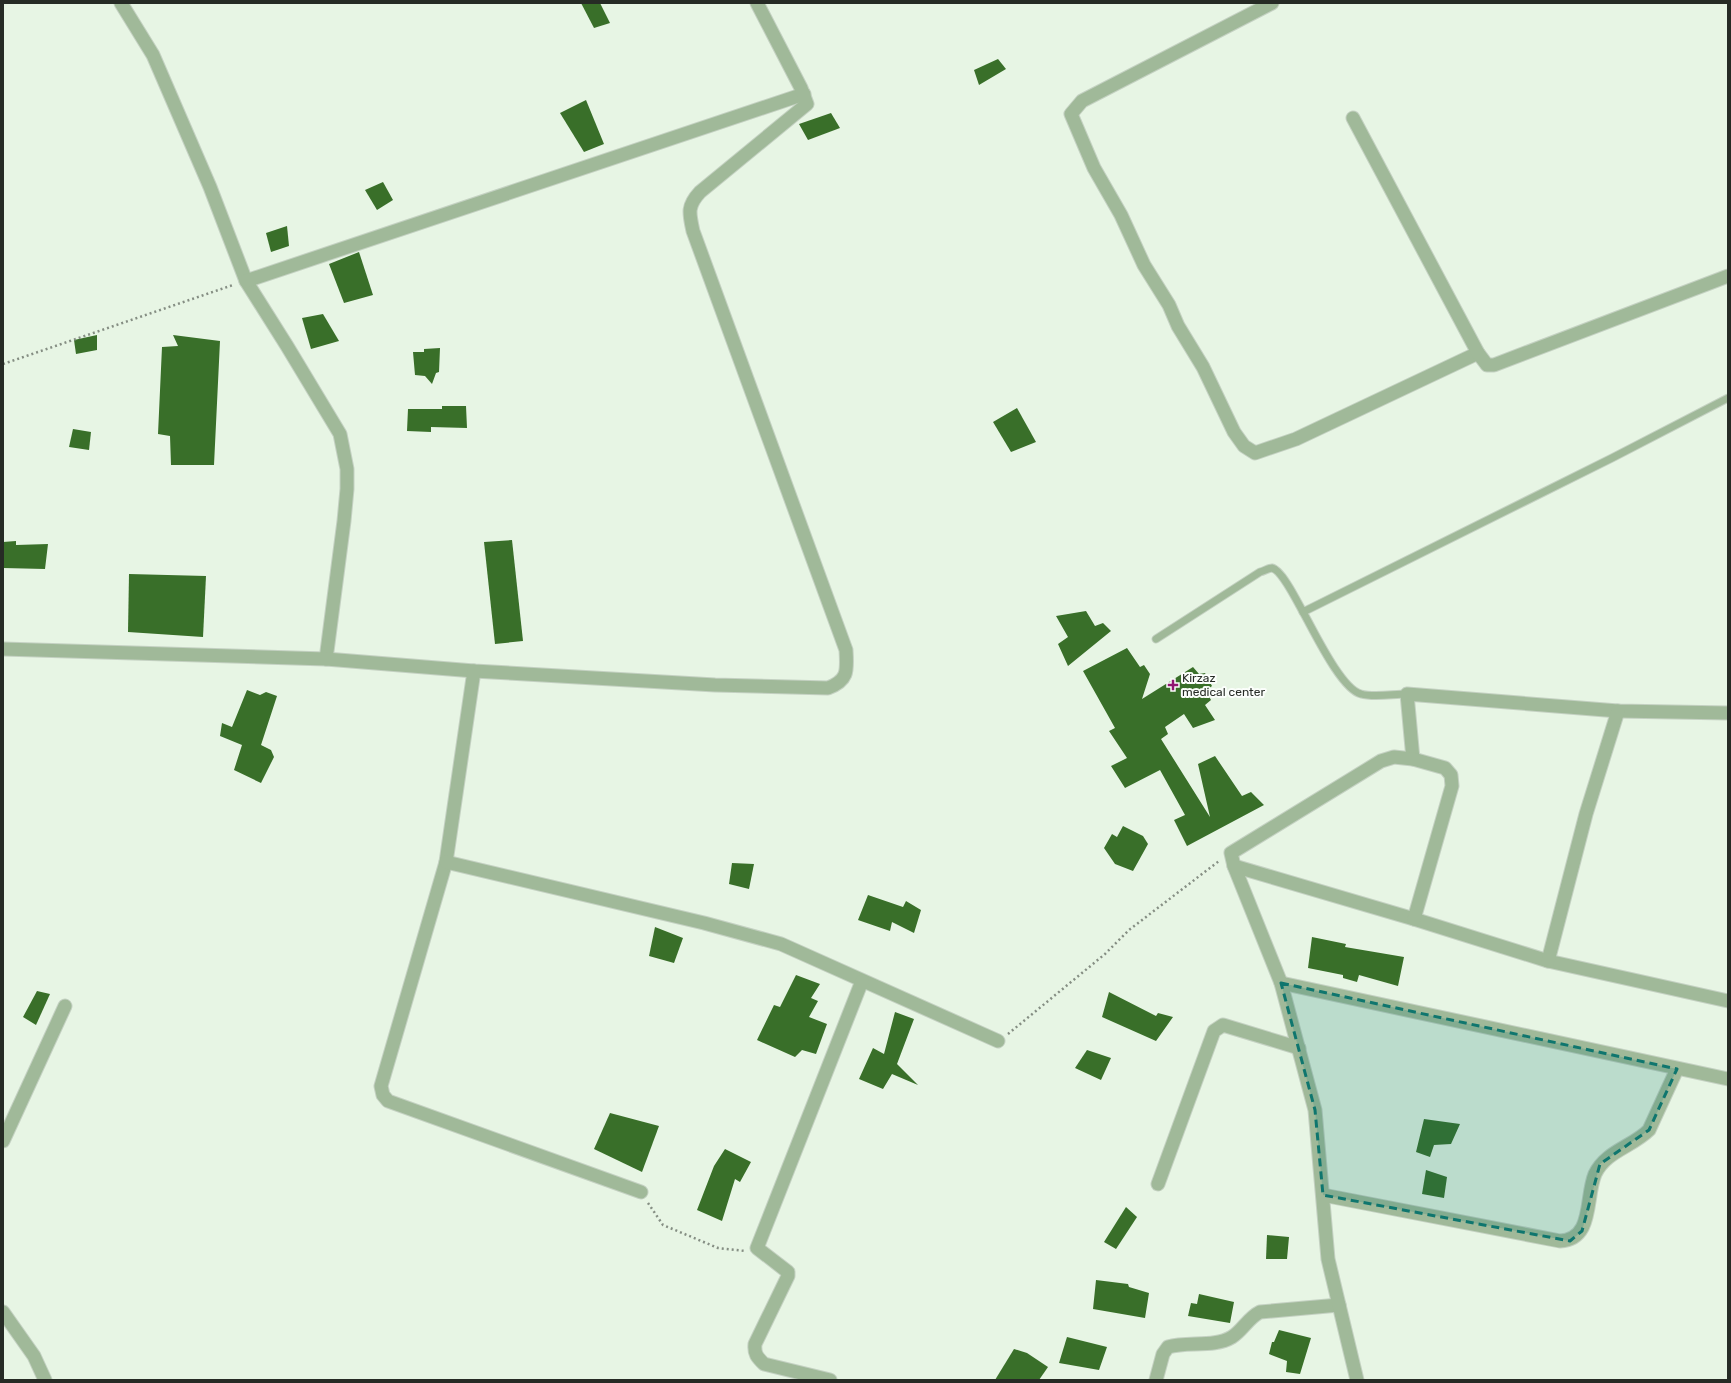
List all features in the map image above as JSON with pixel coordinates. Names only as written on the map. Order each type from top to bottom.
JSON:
[{"type":"street","points":[[120,3],[153,55],[210,187],[246,281],[340,434],[347,469],[347,489],[326,659]]},
{"type":"street","points":[[3,649],[326,659],[474,671],[715,685],[828,688],[836,685],[843,679],[847,671],[846,650],[693,231],[689,215],[690,207],[700,192],[807,105],[804,94],[757,3]]},
{"type":"street","points":[[1272,3],[1082,101],[1071,114],[1094,168],[1121,215],[1144,265],[1169,305],[1178,326],[1203,367],[1234,432],[1244,446],[1255,453],[1296,439],[1478,353]]},
{"type":"street","points":[[246,281],[804,94]]},
{"type":"street","points":[[1353,118],[1478,353],[1487,365],[1494,365],[1728,276]]},
{"type":"street","points":[[474,671],[446,862],[381,1086],[383,1095],[388,1101],[641,1192]]},
{"type":"street","points":[[1412,759],[1407,694],[1618,711],[1728,713]]},
{"type":"street","points":[[1548,961],[1586,814],[1618,711]]},
{"type":"street","points":[[1357,1380],[1328,1259],[1314,1110],[1281,983],[1234,866],[1231,853],[1381,761],[1394,757],[1412,759],[1445,768],[1451,775],[1452,786],[1414,918]]},
{"type":"street","points":[[446,862],[704,923],[780,944],[998,1041]]},
{"type":"street","points":[[1234,866],[1414,918],[1548,961],[1728,1001]]},
{"type":"street","points":[[830,1380],[764,1364],[757,1358],[754,1351],[755,1344],[788,1276],[788,1272],[757,1248],[862,981]]},
{"type":"street","points":[[1281,983],[1728,1079]]},
{"type":"street","points":[[3,1141],[65,1006]]},
{"type":"street","points":[[1158,1184],[1214,1031],[1223,1025],[1299,1048]]},
{"type":"street","points":[[1323,1195],[1560,1241],[1570,1240],[1582,1231],[1594,1177],[1600,1164],[1610,1155],[1641,1138],[1649,1130],[1677,1069]]},
{"type":"street","points":[[1156,1380],[1163,1354],[1168,1347],[1221,1341],[1232,1337],[1250,1319],[1260,1312],[1339,1305]]},
{"type":"street","points":[[3,1312],[34,1356],[45,1380]]},
{"type":"lane","points":[[1303,612],[1612,458],[1728,398]]},
{"type":"lane","points":[[1156,638],[1260,572],[1273,568],[1277,571],[1303,612],[1337,672],[1354,691],[1361,694],[1407,694]]},
{"type":"path","points":[[3,364],[246,281]]},
{"type":"path","points":[[998,1041],[1105,954],[1129,930],[1231,853]]},
{"type":"path","points":[[641,1192],[663,1225],[718,1248],[741,1251],[757,1248]]},
{"type":"highlighted area","points":[[1281,983],[1677,1069],[1649,1130],[1600,1164],[1582,1231],[1570,1241],[1323,1195],[1315,1110]]},
{"type":"building","points":[[581,3],[600,3],[610,23],[594,28]]},
{"type":"building","points":[[998,59],[1006,69],[979,85],[974,70]]},
{"type":"building","points":[[586,100],[604,144],[584,152],[560,113]]},
{"type":"building","points":[[831,113],[840,128],[808,140],[799,124]]},
{"type":"building","points":[[383,182],[393,200],[377,210],[365,190]]},
{"type":"building","points":[[287,226],[289,246],[271,252],[266,233]]},
{"type":"building","points":[[359,252],[373,295],[344,303],[329,264]]},
{"type":"building","points":[[323,314],[339,341],[311,349],[302,318]]},
{"type":"building","points":[[97,335],[97,350],[76,354],[74,340]]},
{"type":"building","points":[[173,335],[220,341],[214,465],[171,465],[170,436],[158,434],[162,347],[178,346]]},
{"type":"building","points":[[440,348],[439,372],[436,373],[432,384],[425,376],[415,375],[413,352],[424,352],[424,349]]},
{"type":"building","points":[[442,406],[466,406],[467,428],[431,427],[431,432],[407,431],[408,409],[442,409]]},
{"type":"building","points":[[1017,408],[1036,442],[1011,452],[993,422]]},
{"type":"building","points":[[73,429],[91,432],[89,450],[69,447]]},
{"type":"building","points":[[512,540],[523,641],[495,644],[484,542]]},
{"type":"building","points":[[16,541],[16,545],[48,544],[45,569],[3,568],[3,542]]},
{"type":"building","points":[[129,574],[206,576],[203,637],[128,632]]},
{"type":"building","points":[[1086,611],[1095,626],[1103,623],[1111,631],[1068,666],[1058,644],[1068,637],[1056,616]]},
{"type":"building","points":[[1127,648],[1140,667],[1144,665],[1150,674],[1142,699],[1193,667],[1199,674],[1205,673],[1212,686],[1206,691],[1211,700],[1205,705],[1215,720],[1193,728],[1184,714],[1165,727],[1168,734],[1161,739],[1210,817],[1198,764],[1215,756],[1242,796],[1251,792],[1264,805],[1187,846],[1174,820],[1185,815],[1160,770],[1125,788],[1111,766],[1127,758],[1109,731],[1115,728],[1083,671]]},
{"type":"building","points":[[247,690],[260,695],[266,692],[277,696],[261,745],[271,750],[274,757],[261,783],[234,770],[242,745],[220,736],[222,723],[232,727]]},
{"type":"building","points":[[1123,826],[1143,836],[1148,844],[1133,871],[1115,864],[1104,848],[1112,834],[1117,837]]},
{"type":"building","points":[[732,863],[754,864],[749,889],[729,884]]},
{"type":"building","points":[[868,895],[903,907],[906,901],[921,910],[914,933],[892,922],[890,931],[858,920]]},
{"type":"building","points":[[655,927],[683,938],[674,963],[649,956]]},
{"type":"building","points":[[1312,937],[1346,944],[1345,947],[1404,957],[1398,986],[1359,975],[1357,982],[1343,978],[1343,975],[1308,968]]},
{"type":"building","points":[[796,975],[820,984],[811,998],[818,1001],[809,1017],[827,1024],[816,1054],[802,1050],[795,1057],[757,1040],[774,1005],[780,1007]]},
{"type":"building","points":[[37,991],[50,994],[36,1025],[23,1017]]},
{"type":"building","points":[[1109,992],[1156,1016],[1158,1013],[1173,1017],[1156,1041],[1102,1017]]},
{"type":"building","points":[[895,1012],[914,1019],[897,1064],[918,1085],[892,1074],[883,1089],[859,1079],[873,1048],[884,1054]]},
{"type":"building","points":[[1087,1050],[1111,1058],[1101,1080],[1075,1068]]},
{"type":"building","points":[[610,1113],[659,1126],[642,1172],[594,1149]]},
{"type":"building","points":[[1424,1119],[1460,1124],[1451,1144],[1434,1145],[1430,1157],[1416,1152]]},
{"type":"building","points":[[725,1149],[751,1162],[740,1182],[735,1179],[722,1221],[697,1210],[714,1166]]},
{"type":"building","points":[[1426,1170],[1447,1177],[1444,1198],[1422,1194]]},
{"type":"building","points":[[1126,1207],[1137,1217],[1116,1249],[1104,1242]]},
{"type":"building","points":[[1267,1235],[1289,1237],[1287,1259],[1266,1259]]},
{"type":"building","points":[[1096,1280],[1128,1284],[1129,1287],[1149,1293],[1145,1318],[1093,1309]]},
{"type":"building","points":[[1199,1294],[1234,1302],[1230,1323],[1188,1316],[1191,1303],[1197,1304]]},
{"type":"building","points":[[1279,1330],[1311,1338],[1300,1374],[1286,1372],[1287,1361],[1269,1354],[1272,1342],[1274,1342]]},
{"type":"building","points":[[1067,1337],[1107,1347],[1099,1370],[1059,1363]]},
{"type":"building","points":[[1014,1349],[1027,1353],[1048,1367],[1039,1380],[995,1380]]},
{"type":"place","name":"Kirzaz medical center","points":[[1173,685]]}]
